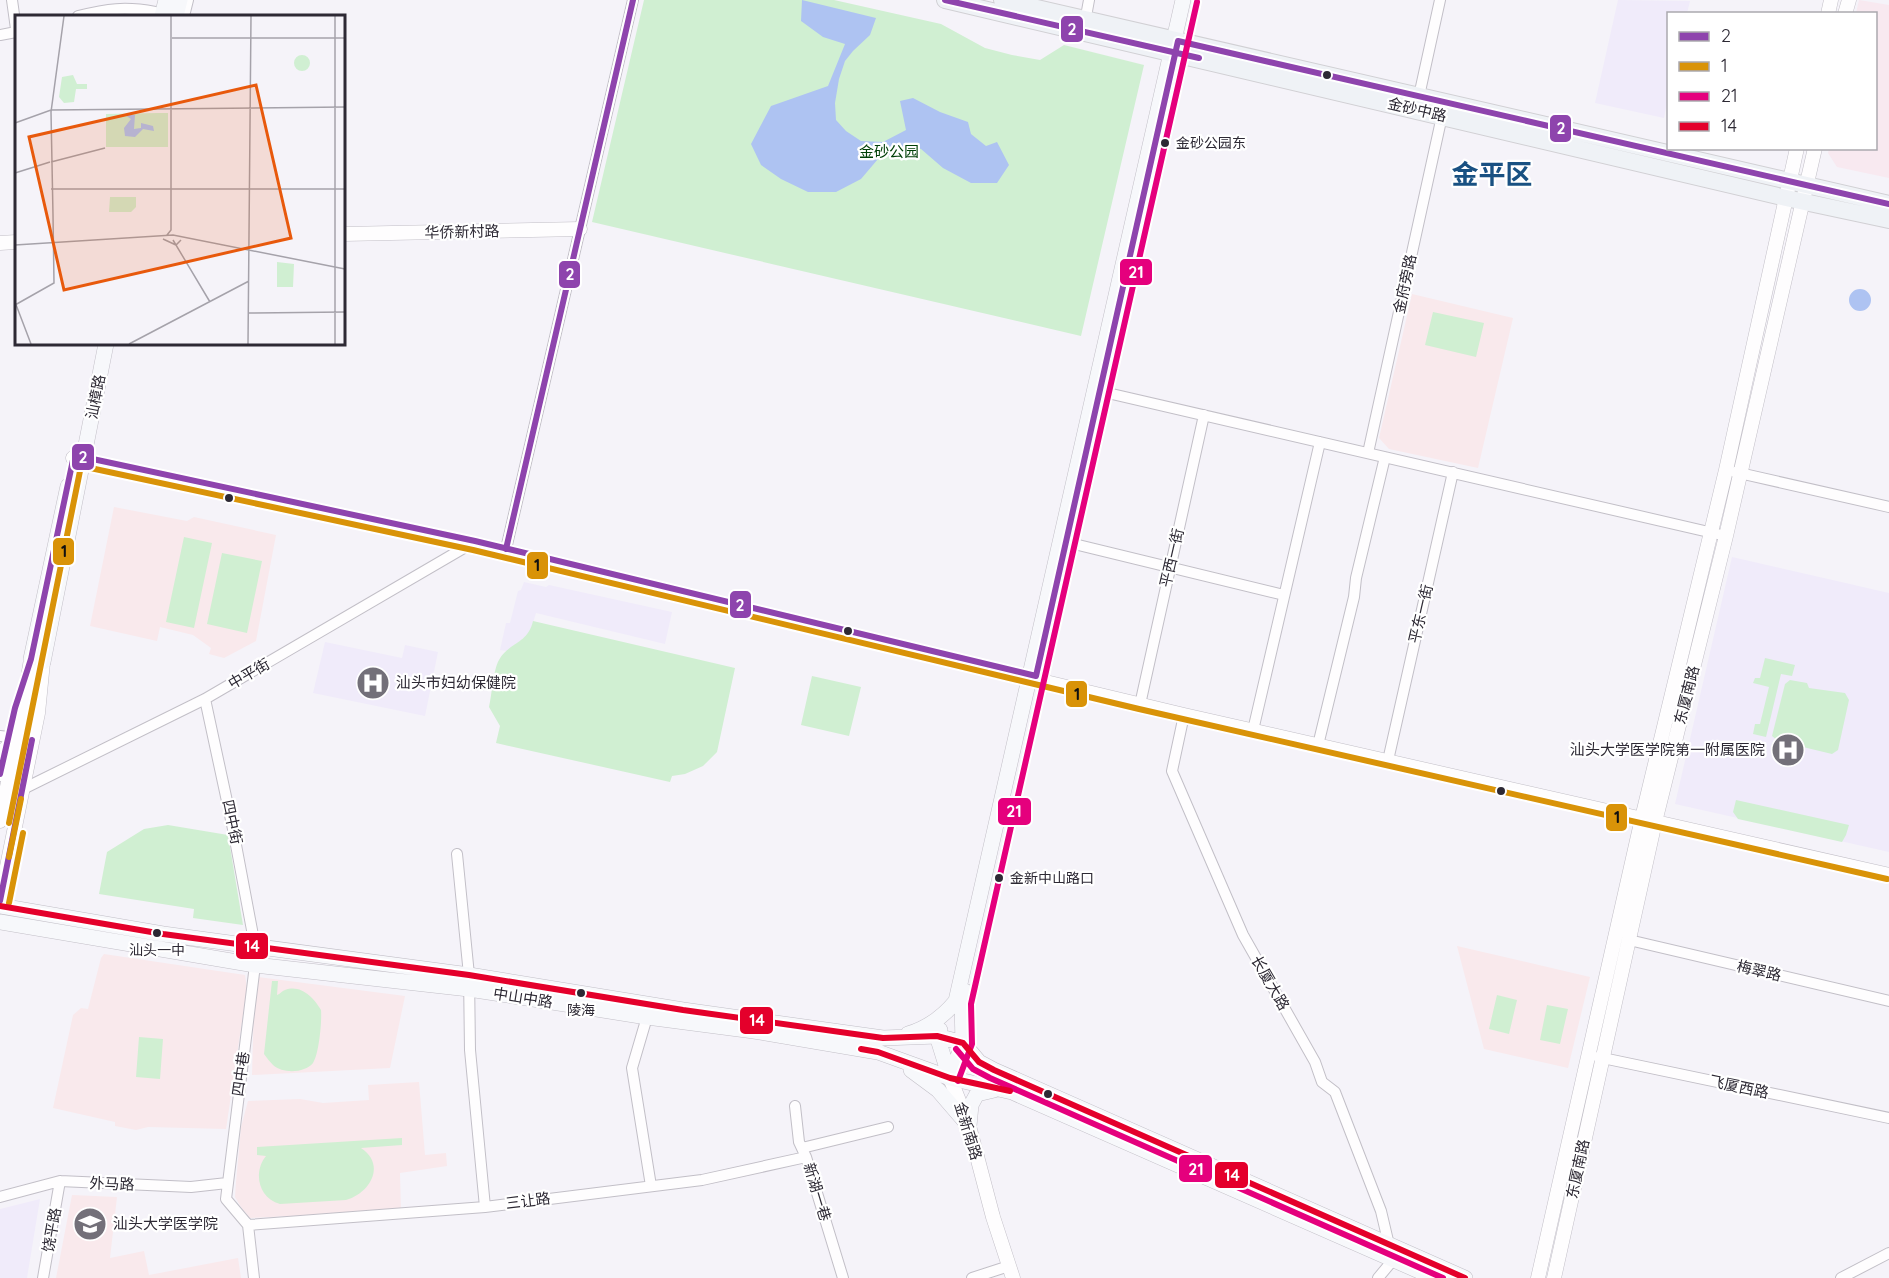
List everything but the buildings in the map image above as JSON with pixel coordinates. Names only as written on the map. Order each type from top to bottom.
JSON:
[{"type":"main road","points":[[157,15],[166,0]]},
{"type":"main road","points":[[176,15],[180,0]]},
{"type":"main road","name":"金砂中路","points":[[945,0],[1419,96],[1796,192],[1889,220]]},
{"type":"main road","name":"金砂中路","points":[[1002,0],[1442,116],[1796,192],[1889,204]]},
{"type":"main road","points":[[1032,677],[1100,391],[1183,0]]},
{"type":"main road","points":[[950,1078],[963,1043],[959,1002],[1174,46],[1188,0]]},
{"type":"main road","name":"汕樟路","points":[[79,457],[96,345]]},
{"type":"main road","name":"汕樟路","points":[[37,661],[79,457],[106,345]]},
{"type":"main road","name":"中山中路","points":[[0,906],[469,982],[647,1017],[880,1045],[937,1036],[963,1043],[979,1062],[994,1070],[1391,1252],[1435,1278]]},
{"type":"main road","name":"中山中路","points":[[0,922],[255,965],[469,982],[683,1010],[880,1045],[950,1078],[1012,1092],[1391,1252],[1466,1278]]},
{"type":"main road","points":[[950,1078],[937,1036],[959,1002]]},
{"type":"main road","points":[[959,1002],[917,1031],[880,1045],[931,1084],[969,1126]]},
{"type":"main road","points":[[959,1002],[968,1029],[994,1070]]},
{"type":"main road","points":[[969,1126],[971,1105],[977,1094],[985,1091],[1012,1092]]},
{"type":"street","points":[[12,0],[15,23]]},
{"type":"street","points":[[82,15],[108,9],[133,8],[157,15],[157,0]]},
{"type":"street","points":[[184,15],[188,0]]},
{"type":"street","points":[[506,549],[633,0]]},
{"type":"street","points":[[1419,96],[1440,0]]},
{"type":"street","points":[[0,35],[15,31]]},
{"type":"street","name":"金府旁路","points":[[1368,453],[1442,116]]},
{"type":"street","points":[[1796,192],[1797,150]]},
{"type":"street","name":"东厦南路","points":[[1554,1278],[1596,1057],[1711,533],[1796,192],[1814,150]]},
{"type":"street","name":"东厦南路","points":[[1538,1278],[1629,940],[1649,818],[1741,473],[1796,192]]},
{"type":"street","name":"华侨新村路","points":[[345,234],[580,229]]},
{"type":"street","points":[[0,243],[15,242]]},
{"type":"street","points":[[1100,391],[1726,536]]},
{"type":"street","name":"平西一街","points":[[1141,700],[1204,415]]},
{"type":"street","points":[[1254,726],[1320,442]]},
{"type":"street","points":[[79,457],[506,549],[1184,715],[1889,870]]},
{"type":"street","points":[[79,457],[470,545],[1032,677],[1389,756],[1889,875]]},
{"type":"street","points":[[1319,741],[1354,597],[1356,578],[1384,457]]},
{"type":"street","points":[[1726,470],[1889,507]]},
{"type":"street","name":"平东一街","points":[[1389,756],[1453,472]]},
{"type":"street","points":[[1065,542],[1284,595]]},
{"type":"street","name":"中平街","points":[[21,790],[205,699],[470,545]]},
{"type":"street","name":"汕樟路","points":[[0,855],[37,661]]},
{"type":"street","name":"汕樟路","points":[[0,774],[4,736],[37,661]]},
{"type":"street","name":"汕樟路","points":[[0,901],[38,713],[37,661]]},
{"type":"street","name":"四中街","points":[[205,699],[255,946]]},
{"type":"street","name":"汕樟路","points":[[0,821],[27,710]]},
{"type":"street","name":"长厦大路","points":[[1184,715],[1172,771],[1243,935],[1315,1062],[1322,1082],[1335,1092],[1381,1211],[1391,1252]]},
{"type":"street","points":[[457,854],[469,982],[470,1050],[485,1207]]},
{"type":"street","name":"梅翠路","points":[[1629,940],[1889,1001]]},
{"type":"street","name":"四中巷","points":[[227,1183],[255,965]]},
{"type":"street","points":[[647,1017],[632,1068],[651,1186]]},
{"type":"street","name":"飞厦西路","points":[[1596,1057],[1889,1118]]},
{"type":"street","name":"金新南路","points":[[950,1078],[969,1126],[978,1167],[1011,1272]]},
{"type":"street","name":"新湖一巷","points":[[795,1106],[799,1142],[843,1278]]},
{"type":"street","name":"三让路","points":[[248,1225],[485,1207],[702,1180],[804,1153],[888,1127]]},
{"type":"street","name":"外马路","points":[[0,1197],[60,1181],[191,1187],[227,1183]]},
{"type":"street","name":"饶平路","points":[[43,1278],[60,1181]]},
{"type":"street","points":[[227,1183],[226,1199],[248,1225],[254,1278]]},
{"type":"street","points":[[1378,1278],[1391,1252]]},
{"type":"street","points":[[1841,1278],[1889,1253]]},
{"type":"street","points":[[972,1278],[1011,1272]]},
{"type":"shaded area","points":[[1618,0],[1690,1],[1687,12],[1667,12],[1667,102],[1664,118],[1595,103]]},
{"type":"shaded area","points":[[1859,0],[1889,5],[1889,178],[1837,167],[1828,153],[1829,150],[1877,150],[1877,12],[1856,12]]},
{"type":"shaded area","points":[[1412,294],[1513,318],[1478,468],[1389,449],[1379,438]]},
{"type":"shaded area","points":[[114,507],[187,521],[194,517],[276,535],[256,641],[224,658],[209,654],[211,648],[193,635],[160,627],[157,641],[90,626]]},
{"type":"shaded area","name":"汕头大学医学院第一附属医院","points":[[1732,557],[1889,593],[1889,852],[1675,804]]},
{"type":"shaded area","points":[[524,582],[546,587],[549,585],[672,612],[665,644],[536,613],[530,633],[507,651],[500,650],[506,623],[510,623],[518,591],[521,590]]},
{"type":"shaded area","name":"汕头市妇幼保健院","points":[[325,642],[402,658],[405,645],[438,652],[425,716],[313,693]]},
{"type":"shaded area","points":[[1457,946],[1590,977],[1568,1068],[1484,1049]]},
{"type":"shaded area","points":[[104,954],[245,975],[247,988],[226,1129],[148,1127],[136,1130],[115,1126],[115,1122],[53,1108],[73,1015],[81,1008],[88,1009]]},
{"type":"shaded area","points":[[258,977],[405,996],[390,1068],[252,1075],[254,1003]]},
{"type":"shaded area","points":[[419,1082],[425,1155],[446,1153],[447,1166],[400,1173],[401,1211],[250,1218],[241,1207],[235,1197],[241,1127],[248,1101],[300,1099],[323,1103],[369,1100],[368,1085]]},
{"type":"shaded area","name":"汕头大学医学院","points":[[72,1195],[117,1197],[110,1258],[144,1251],[149,1275],[238,1258],[241,1278],[56,1278]]},
{"type":"shaded area","points":[[40,1199],[27,1278],[0,1278],[0,1209]]},
{"type":"green space","name":"金砂公园","points":[[644,0],[834,0],[941,24],[985,48],[1012,55],[1040,60],[1064,45],[1144,65],[1081,336],[592,222]]},
{"type":"green space","points":[[1433,312],[1484,323],[1476,357],[1425,345]]},
{"type":"green space","points":[[184,537],[212,543],[194,628],[166,622]]},
{"type":"green space","points":[[222,553],[262,561],[247,633],[207,624]]},
{"type":"green space","points":[[533,621],[735,668],[717,752],[703,766],[685,774],[672,776],[670,782],[496,743],[500,726],[489,707],[497,664],[503,654],[523,639],[531,629]]},
{"type":"green space","points":[[1765,658],[1795,665],[1792,676],[1781,674],[1766,737],[1753,734],[1755,724],[1760,724],[1769,687],[1753,683],[1755,678],[1760,678]]},
{"type":"green space","points":[[812,676],[861,687],[849,736],[801,725]]},
{"type":"green space","points":[[1790,680],[1807,683],[1809,688],[1845,693],[1849,700],[1838,750],[1832,754],[1778,741],[1772,736],[1785,684]]},
{"type":"green space","points":[[1736,800],[1849,825],[1842,842],[1738,819],[1733,812]]},
{"type":"green space","points":[[168,825],[228,835],[243,925],[193,918],[194,909],[99,894],[107,852],[144,829]]},
{"type":"green space","points":[[272,981],[278,981],[277,995],[284,990],[302,991],[315,1001],[321,1010],[317,1052],[313,1063],[305,1069],[282,1070],[273,1065],[264,1054]]},
{"type":"green space","points":[[1497,995],[1517,1000],[1509,1034],[1489,1029]]},
{"type":"green space","points":[[1547,1005],[1568,1009],[1560,1044],[1540,1040]]},
{"type":"green space","points":[[139,1037],[163,1039],[160,1079],[136,1077]]},
{"type":"green space","points":[[402,1138],[402,1145],[361,1148],[373,1162],[372,1177],[362,1191],[346,1200],[280,1204],[273,1201],[262,1190],[259,1177],[262,1162],[266,1156],[257,1155],[257,1147]]},
{"type":"water","points":[[802,0],[876,18],[870,35],[845,61],[839,79],[835,103],[836,120],[846,131],[861,141],[883,142],[906,130],[900,101],[913,98],[940,112],[968,122],[971,134],[986,146],[997,142],[1009,165],[997,183],[971,183],[943,168],[921,149],[914,147],[878,159],[861,179],[836,192],[808,192],[781,179],[761,165],[751,144],[771,106],[828,86],[845,44],[823,37],[801,21]]},
{"type":"water","points":[[1860,289],[1868,292],[1871,300],[1868,308],[1860,311],[1852,308],[1849,300],[1852,292]]},
{"type":"transit line","name":"2","points":[[506,549],[633,0]]},
{"type":"transit line","name":"2","points":[[945,0],[1199,58]]},
{"type":"transit line","name":"21","points":[[958,1081],[972,1044],[971,1004],[1197,2]]},
{"type":"transit line","name":"2","points":[[0,774],[15,708],[31,659],[74,455],[475,541],[1036,676],[1178,41],[1889,204]]},
{"type":"transit line","name":"1","points":[[9,823],[81,466],[473,550],[1139,709],[1887,879]]},
{"type":"transit line","name":"2","points":[[0,901],[32,740]]},
{"type":"transit line","name":"1","points":[[9,857],[21,799]]},
{"type":"transit line","name":"1","points":[[9,903],[23,833]]},
{"type":"transit line","name":"14","points":[[0,906],[163,934],[469,975],[683,1010],[883,1038],[937,1036],[963,1043],[979,1062],[994,1070],[1465,1278]]},
{"type":"transit line","name":"14","points":[[861,1049],[878,1052],[950,1078],[1010,1091]]},
{"type":"transit line","name":"21","points":[[956,1049],[973,1069],[990,1078],[1443,1278]]},
{"type":"place","name":"金砂公园东","points":[[1165,143]]},
{"type":"place","name":"汕头市妇幼保健院","points":[[373,683]]},
{"type":"place","name":"汕头大学医学院第一附属医院","points":[[1788,750]]},
{"type":"place","name":"金新中山路口","points":[[999,878]]},
{"type":"place","name":"汕头一中","points":[[157,933]]},
{"type":"place","name":"陵海","points":[[581,993]]},
{"type":"place","name":"汕头大学医学院","points":[[90,1224]]},
{"type":"district","name":"金平区","points":[[1492,175]]}]
